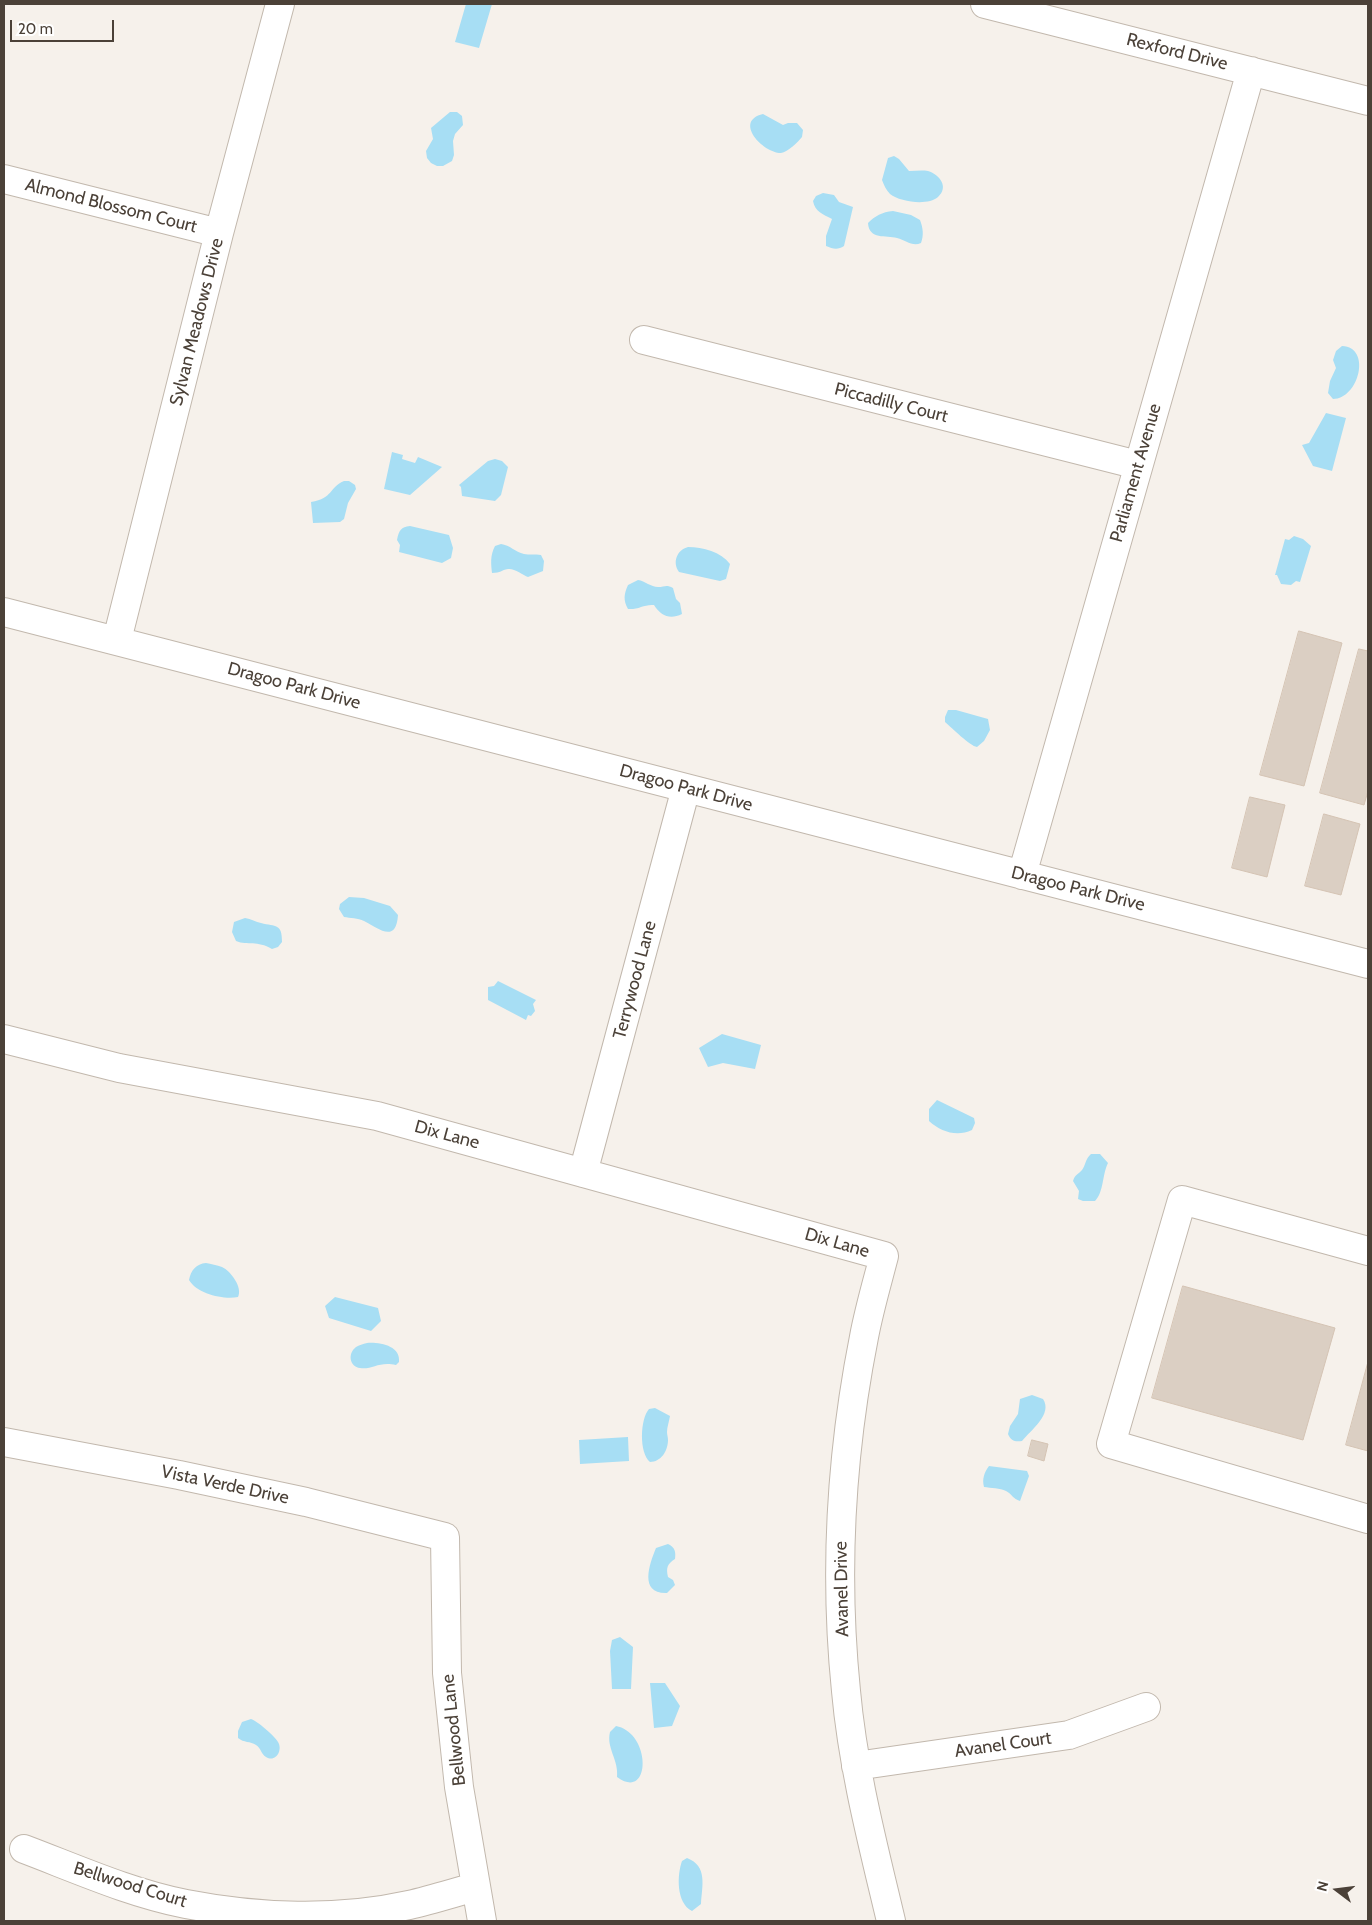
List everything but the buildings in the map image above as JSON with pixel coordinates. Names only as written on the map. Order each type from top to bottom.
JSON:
[{"type":"street","name":"Sylvan Meadows Drive","points":[[117,640],[219,233],[280,4]]},
{"type":"street","name":"Rexford Drive","points":[[985,4],[1368,101]]},
{"type":"street","name":"Parliament Avenue","points":[[1022,875],[1251,71]]},
{"type":"street","name":"Almond Blossom Court","points":[[4,180],[219,233]]},
{"type":"street","name":"Piccadilly Court","points":[[644,340],[1138,465]]},
{"type":"street","name":"Dragoo Park Drive","points":[[4,612],[1368,964]]},
{"type":"street","name":"Terrywood Lane","points":[[583,1173],[686,788]]},
{"type":"street","name":"Dix Lane","points":[[4,1039],[119,1068],[377,1116],[884,1256]]},
{"type":"street","points":[[1368,1251],[1182,1200],[1111,1444],[1368,1519]]},
{"type":"street","name":"Avanel Drive","points":[[884,1256],[864,1337],[850,1420],[841,1519],[840,1601],[846,1692],[856,1766],[863,1804],[891,1921]]},
{"type":"street","name":"Vista Verde Drive","points":[[4,1442],[199,1479],[306,1502],[444,1537]]},
{"type":"street","name":"Bellwood Lane","points":[[444,1537],[448,1673],[459,1786],[482,1921]]},
{"type":"street","name":"Avanel Court","points":[[856,1766],[1069,1735],[1146,1708]]},
{"type":"street","name":"Bellwood Court","points":[[24,1849],[122,1886],[185,1904],[241,1912],[296,1916],[353,1913],[409,1905],[475,1887]]},
{"type":"water","points":[[466,4],[492,4],[479,48],[455,42]]},
{"type":"water","points":[[450,112],[457,112],[462,116],[463,125],[455,134],[452,161],[443,166],[437,166],[427,158],[426,151],[433,139],[431,128]]},
{"type":"water","points":[[763,114],[783,125],[797,123],[803,130],[802,137],[793,146],[781,153],[766,148],[759,143],[751,129],[751,123],[754,118]]},
{"type":"water","points":[[894,156],[909,171],[928,171],[936,175],[943,185],[943,189],[938,197],[933,200],[914,202],[900,199],[890,194],[882,180],[888,158]]},
{"type":"water","points":[[823,193],[834,195],[839,202],[853,207],[844,246],[840,248],[826,246],[826,236],[832,219],[818,210],[813,201],[816,196]]},
{"type":"water","points":[[893,211],[911,215],[920,220],[923,232],[921,243],[912,244],[897,238],[879,236],[871,232],[868,223],[873,218],[885,212]]},
{"type":"water","points":[[1342,346],[1351,349],[1357,355],[1359,363],[1358,373],[1350,391],[1342,397],[1333,399],[1328,393],[1330,381],[1336,368],[1333,360],[1336,351]]},
{"type":"water","points":[[1326,413],[1346,418],[1332,471],[1313,466],[1302,445],[1309,443]]},
{"type":"water","points":[[392,452],[403,455],[402,459],[415,463],[418,457],[442,467],[410,495],[384,489]]},
{"type":"water","points":[[495,459],[502,461],[508,467],[501,495],[495,501],[462,496],[459,485],[488,461]]},
{"type":"water","points":[[344,481],[349,481],[355,485],[356,489],[348,503],[344,519],[340,522],[313,523],[311,502],[324,498]]},
{"type":"water","points":[[410,526],[449,535],[453,548],[451,558],[442,563],[399,552],[400,545],[397,540],[399,534],[402,528]]},
{"type":"water","points":[[1294,536],[1303,539],[1311,546],[1300,582],[1296,581],[1291,585],[1281,584],[1277,575],[1275,575],[1285,539],[1289,540]]},
{"type":"water","points":[[501,544],[524,554],[541,555],[544,561],[543,571],[528,577],[510,569],[492,573],[492,553],[495,546]]},
{"type":"water","points":[[688,547],[700,548],[722,556],[730,564],[726,579],[720,581],[679,572],[676,564],[678,554]]},
{"type":"water","points":[[638,580],[655,587],[667,586],[673,588],[676,599],[680,603],[682,614],[674,617],[666,616],[654,605],[628,609],[625,594],[628,585]]},
{"type":"water","points":[[948,710],[956,710],[988,719],[990,730],[984,741],[977,747],[970,744],[945,722]]},
{"type":"water","points":[[349,897],[364,898],[390,906],[398,915],[394,929],[390,932],[385,932],[362,920],[344,917],[339,909],[340,904]]},
{"type":"water","points":[[245,918],[277,927],[281,932],[282,942],[278,947],[272,949],[267,946],[236,941],[232,932],[234,922]]},
{"type":"water","points":[[498,981],[536,1000],[533,1004],[535,1011],[531,1016],[528,1015],[526,1020],[488,1000],[488,987],[494,986]]},
{"type":"water","points":[[722,1034],[761,1045],[755,1069],[723,1063],[708,1067],[699,1048]]},
{"type":"water","points":[[937,1100],[974,1118],[975,1123],[972,1130],[961,1133],[944,1131],[929,1121],[929,1109]]},
{"type":"water","points":[[1091,1154],[1100,1154],[1108,1163],[1098,1197],[1095,1201],[1083,1201],[1078,1199],[1079,1191],[1073,1181],[1081,1172]]},
{"type":"water","points":[[206,1263],[222,1267],[229,1272],[238,1285],[238,1297],[218,1297],[204,1292],[193,1285],[189,1280],[191,1273],[197,1266]]},
{"type":"water","points":[[335,1297],[378,1308],[381,1321],[371,1331],[329,1318],[325,1306]]},
{"type":"water","points":[[367,1343],[389,1346],[397,1352],[399,1362],[396,1365],[385,1364],[364,1368],[357,1367],[352,1363],[351,1353],[356,1347]]},
{"type":"water","points":[[1032,1395],[1043,1399],[1045,1410],[1043,1416],[1040,1422],[1022,1441],[1014,1440],[1008,1434],[1010,1426],[1018,1414],[1020,1399]]},
{"type":"water","points":[[655,1408],[670,1416],[667,1430],[668,1444],[661,1458],[650,1462],[646,1458],[642,1444],[642,1428],[649,1409]]},
{"type":"water","points":[[628,1437],[629,1461],[580,1464],[579,1440]]},
{"type":"water","points":[[989,1466],[1027,1471],[1029,1476],[1020,1501],[1004,1490],[984,1487],[984,1476]]},
{"type":"water","points":[[668,1544],[674,1548],[675,1559],[668,1566],[668,1577],[673,1580],[675,1585],[667,1593],[658,1592],[652,1589],[649,1584],[649,1570],[656,1548]]},
{"type":"water","points":[[620,1637],[633,1647],[631,1689],[612,1689],[610,1651],[612,1640]]},
{"type":"water","points":[[650,1683],[665,1683],[680,1706],[672,1726],[654,1728]]},
{"type":"water","points":[[251,1719],[257,1722],[278,1742],[280,1749],[276,1757],[266,1757],[256,1745],[238,1738],[238,1731],[242,1722]]},
{"type":"water","points":[[616,1726],[628,1731],[636,1740],[641,1752],[643,1764],[641,1774],[636,1781],[628,1782],[617,1777],[609,1738],[610,1732]]},
{"type":"water","points":[[687,1858],[698,1866],[701,1871],[703,1884],[701,1904],[692,1911],[683,1902],[679,1888],[680,1867],[682,1861]]}]
